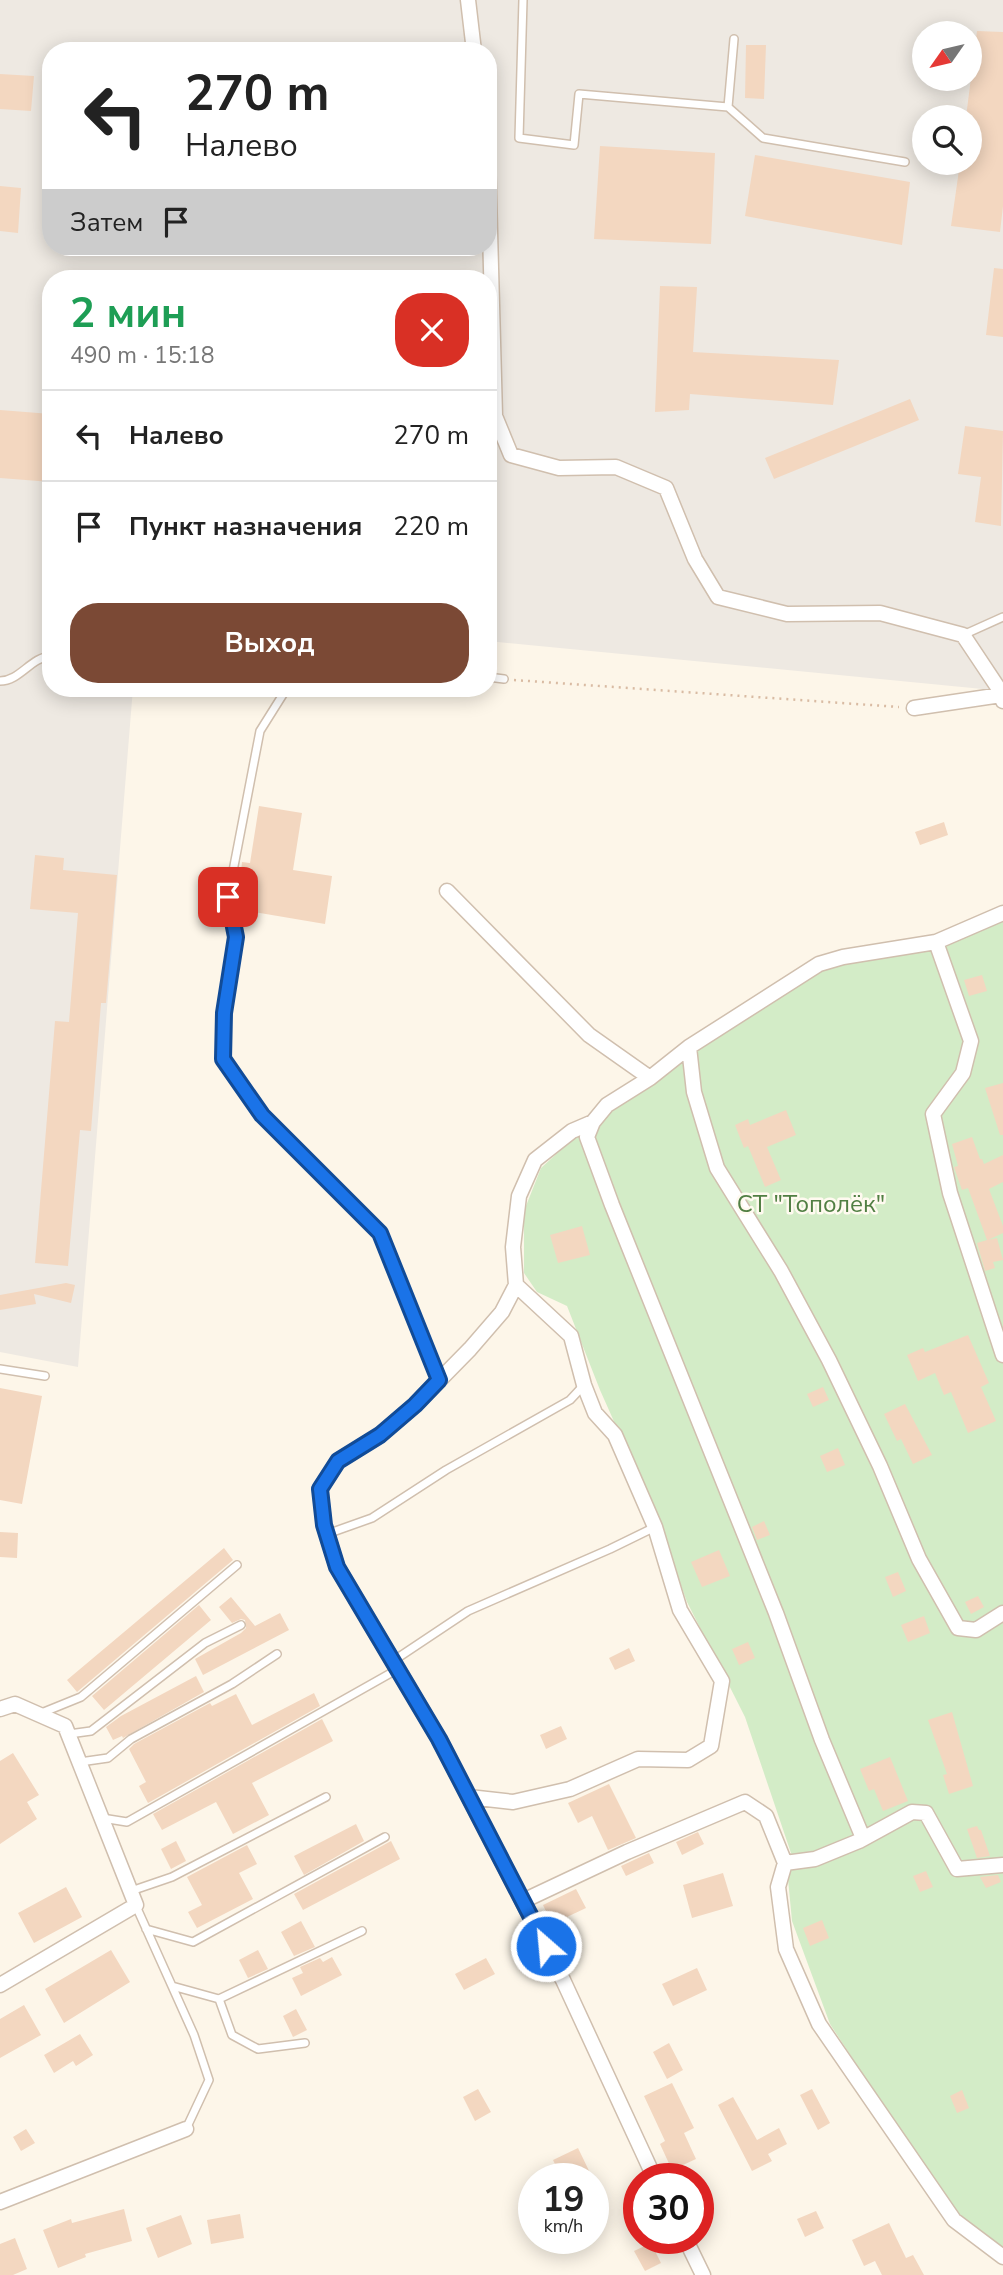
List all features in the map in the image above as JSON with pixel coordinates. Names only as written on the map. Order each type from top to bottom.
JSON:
[{"type":"street","points":[[468,0],[473,42]]},
{"type":"street","points":[[497,421],[511,456],[559,468],[616,467],[666,488],[695,559],[718,597],[787,614],[880,613],[963,635],[1002,698],[914,708]]},
{"type":"street","points":[[447,891],[589,1035],[650,1078]]},
{"type":"street","points":[[863,1838],[822,1740],[776,1613],[587,1137],[593,1122],[607,1105],[650,1078],[689,1047],[819,964],[842,957],[936,943],[1003,913]]},
{"type":"street","points":[[936,943],[971,1041],[963,1073],[933,1114],[950,1193],[1003,1355]]},
{"type":"street","points":[[689,1047],[694,1092],[717,1168],[780,1271],[829,1360],[880,1466],[919,1559],[958,1628],[976,1630],[1003,1613]]},
{"type":"street","points":[[593,1122],[572,1131],[535,1160],[519,1196],[513,1247],[516,1285],[502,1312],[415,1405],[380,1435],[338,1461],[320,1489],[327,1534],[337,1567],[439,1739],[563,1980],[648,2163]]},
{"type":"street","points":[[469,1797],[513,1802],[570,1788],[638,1759],[688,1760],[711,1746],[722,1681],[680,1610],[655,1527],[615,1435],[595,1413],[584,1385],[571,1336],[516,1285]]},
{"type":"street","points":[[0,1709],[15,1704],[65,1726],[133,1898],[0,1985]]},
{"type":"street","points":[[523,1901],[627,1852],[745,1802],[766,1816],[785,1863],[778,1887],[786,1949],[819,2024],[954,2220],[1003,2257]]},
{"type":"street","points":[[785,1863],[815,1859],[912,1812],[926,1813],[957,1869],[1003,1865]]},
{"type":"street","points":[[0,2202],[186,2129]]},
{"type":"street","points":[[693,2254],[703,2275]]},
{"type":"lane","points":[[523,0],[519,138],[574,145],[579,94],[727,107],[763,138],[905,162]]},
{"type":"lane","points":[[727,107],[734,39]]},
{"type":"lane","points":[[963,635],[1003,617]]},
{"type":"lane","points":[[0,681],[8,681],[42,656]]},
{"type":"lane","points":[[497,679],[504,680]]},
{"type":"lane","points":[[281,697],[260,731],[228,897],[236,937],[224,1013],[223,1059],[262,1115],[380,1233],[439,1380]]},
{"type":"lane","points":[[0,1369],[45,1376]]},
{"type":"lane","points":[[327,1534],[372,1518],[446,1470],[570,1400],[584,1385]]},
{"type":"lane","points":[[101,1818],[127,1822],[396,1665],[468,1611],[655,1527]]},
{"type":"lane","points":[[38,1714],[81,1697],[237,1565]]},
{"type":"lane","points":[[68,1734],[91,1731],[205,1643],[241,1625]]},
{"type":"lane","points":[[79,1762],[108,1758],[131,1739],[232,1684],[277,1654]]},
{"type":"lane","points":[[186,2129],[209,2080],[194,2035],[133,1898],[326,1797]]},
{"type":"lane","points":[[146,1929],[193,1942],[385,1837]]},
{"type":"lane","points":[[172,1986],[219,1999],[362,1931]]},
{"type":"lane","points":[[219,1999],[232,2035],[258,2049],[305,2043]]},
{"type":"path","points":[[504,680],[914,708]]},
{"type":"shaded area","points":[[0,0],[1003,0],[1003,691],[497,642],[497,270],[42,270],[42,697],[132,697],[78,1367],[0,1352]]},
{"type":"green space","name":"СТ \"Тополёк\"","points":[[1003,920],[1003,2248],[962,2218],[830,2024],[792,1921],[788,1879],[793,1859],[745,1717],[687,1602],[657,1518],[600,1390],[567,1306],[537,1292],[524,1273],[524,1211],[541,1168],[577,1135],[598,1124],[618,1104],[804,977],[837,961],[925,952],[951,944]]},
{"type":"building","points":[[982,31],[1003,32],[1003,206],[1000,232],[951,226],[958,175],[982,175],[982,105],[968,105],[969,91],[982,91]]},
{"type":"building","points":[[746,45],[766,45],[764,99],[745,98]]},
{"type":"building","points":[[0,74],[34,76],[31,111],[0,109]]},
{"type":"building","points":[[600,146],[715,153],[711,244],[594,239]]},
{"type":"building","points":[[755,155],[910,182],[902,245],[745,216]]},
{"type":"building","points":[[0,186],[21,188],[18,233],[0,231]]},
{"type":"building","points":[[994,268],[1003,269],[1003,337],[986,335]]},
{"type":"building","points":[[660,286],[697,287],[693,352],[839,360],[833,405],[690,394],[689,410],[655,412]]},
{"type":"building","points":[[910,399],[919,420],[774,479],[765,458]]},
{"type":"building","points":[[0,410],[42,413],[42,481],[0,478]]},
{"type":"building","points":[[965,426],[1003,431],[1001,526],[975,522],[981,477],[958,474]]},
{"type":"building","points":[[259,806],[302,813],[293,870],[332,876],[325,924],[237,909],[242,862],[250,863]]},
{"type":"building","points":[[944,822],[948,835],[920,845],[915,832]]},
{"type":"building","points":[[35,855],[64,858],[63,870],[117,875],[106,1003],[101,1003],[91,1131],[80,1130],[68,1266],[35,1263],[55,1021],[69,1022],[78,913],[30,909]]},
{"type":"building","points":[[982,975],[987,991],[969,996],[964,980]]},
{"type":"building","points":[[1003,1083],[1003,1135],[1000,1135],[985,1088]]},
{"type":"building","points":[[786,1110],[796,1135],[767,1147],[781,1180],[765,1187],[748,1146],[744,1148],[735,1125],[748,1119],[750,1125]]},
{"type":"building","points":[[972,1137],[984,1164],[1003,1155],[1003,1182],[989,1189],[1003,1226],[1003,1233],[988,1240],[997,1238],[1003,1260],[993,1262],[995,1268],[985,1271],[977,1243],[987,1240],[968,1188],[962,1190],[954,1167],[958,1166],[952,1144]]},
{"type":"building","points":[[582,1226],[590,1255],[558,1263],[550,1235]]},
{"type":"building","points":[[66,1283],[75,1285],[71,1303],[34,1294],[36,1304],[0,1310],[0,1295]]},
{"type":"building","points":[[968,1335],[989,1383],[981,1387],[996,1421],[968,1433],[951,1392],[944,1395],[935,1373],[918,1381],[907,1355],[923,1348],[925,1352]]},
{"type":"building","points":[[823,1387],[829,1400],[813,1407],[807,1394]]},
{"type":"building","points":[[0,1388],[42,1396],[22,1504],[0,1500]]},
{"type":"building","points":[[905,1404],[932,1455],[913,1464],[901,1439],[897,1441],[884,1414]]},
{"type":"building","points":[[838,1448],[845,1465],[827,1472],[820,1456]]},
{"type":"building","points":[[764,1521],[770,1535],[757,1540],[752,1527]]},
{"type":"building","points":[[0,1532],[18,1533],[17,1558],[0,1557]]},
{"type":"building","points":[[224,1548],[233,1560],[77,1692],[67,1680]]},
{"type":"building","points":[[719,1550],[730,1576],[702,1587],[691,1562]]},
{"type":"building","points":[[898,1572],[906,1591],[893,1597],[885,1577]]},
{"type":"building","points":[[978,1596],[984,1607],[971,1614],[965,1602]]},
{"type":"building","points":[[231,1597],[255,1626],[280,1613],[289,1630],[203,1675],[195,1659],[246,1628],[245,1620],[232,1623],[219,1607]]},
{"type":"building","points":[[199,1605],[211,1620],[104,1710],[92,1696]]},
{"type":"building","points":[[924,1616],[930,1633],[908,1642],[901,1625]]},
{"type":"building","points":[[748,1642],[755,1658],[739,1665],[732,1649]]},
{"type":"building","points":[[629,1648],[635,1661],[615,1670],[609,1658]]},
{"type":"building","points":[[196,1676],[204,1692],[123,1738],[122,1736],[113,1740],[106,1727],[121,1716]]},
{"type":"building","points":[[314,1693],[320,1706],[148,1803],[139,1786],[146,1782],[129,1749],[134,1744],[210,1703],[212,1706],[236,1694],[252,1725]]},
{"type":"building","points":[[952,1712],[973,1786],[949,1794],[943,1775],[947,1774],[928,1720]]},
{"type":"building","points":[[322,1719],[333,1741],[252,1783],[269,1815],[233,1834],[216,1802],[162,1830],[153,1814]]},
{"type":"building","points":[[561,1726],[567,1739],[546,1749],[540,1735]]},
{"type":"building","points":[[13,1753],[39,1795],[27,1802],[37,1819],[0,1844],[0,1761]]},
{"type":"building","points":[[890,1757],[908,1801],[883,1811],[874,1789],[869,1791],[860,1769]]},
{"type":"building","points":[[609,1784],[636,1838],[608,1850],[592,1816],[578,1823],[568,1803]]},
{"type":"building","points":[[356,1824],[364,1841],[304,1875],[294,1856]]},
{"type":"building","points":[[977,1826],[990,1856],[977,1858],[967,1829]]},
{"type":"building","points":[[698,1832],[704,1844],[682,1855],[676,1842]]},
{"type":"building","points":[[176,1841],[186,1861],[171,1869],[161,1849]]},
{"type":"building","points":[[391,1841],[400,1859],[303,1910],[294,1894]]},
{"type":"building","points":[[247,1845],[257,1864],[239,1873],[253,1899],[197,1928],[188,1912],[202,1905],[187,1877]]},
{"type":"building","points":[[649,1853],[654,1863],[626,1876],[621,1866]]},
{"type":"building","points":[[926,1871],[933,1887],[920,1892],[913,1876]]},
{"type":"building","points":[[723,1873],[733,1906],[692,1918],[683,1885]]},
{"type":"building","points":[[998,1875],[1001,1882],[986,1888],[980,1877]]},
{"type":"building","points":[[66,1887],[82,1917],[34,1943],[18,1913]]},
{"type":"building","points":[[576,1889],[586,1908],[552,1924],[543,1905]]},
{"type":"building","points":[[822,1920],[829,1938],[810,1946],[803,1928]]},
{"type":"building","points":[[301,1921],[315,1947],[294,1956],[281,1932]]},
{"type":"building","points":[[111,1950],[130,1982],[64,2023],[45,1989]]},
{"type":"building","points":[[258,1950],[268,1969],[248,1978],[239,1960]]},
{"type":"building","points":[[332,1957],[342,1975],[301,1996],[292,1978],[303,1973],[300,1967],[320,1958],[323,1962]]},
{"type":"building","points":[[486,1958],[495,1974],[464,1990],[455,1974]]},
{"type":"building","points":[[697,1968],[707,1990],[673,2006],[662,1984]]},
{"type":"building","points":[[24,2005],[41,2035],[0,2058],[0,2019]]},
{"type":"building","points":[[296,2009],[307,2030],[293,2037],[283,2016]]},
{"type":"building","points":[[80,2034],[93,2055],[76,2066],[73,2061],[54,2073],[44,2055]]},
{"type":"building","points":[[669,2043],[683,2070],[667,2079],[653,2052]]},
{"type":"building","points":[[672,2083],[694,2128],[684,2133],[696,2159],[687,2163],[669,2163],[660,2144],[665,2141],[644,2096]]},
{"type":"building","points":[[478,2089],[491,2112],[475,2121],[463,2097]]},
{"type":"building","points":[[812,2089],[830,2123],[818,2130],[800,2095]]},
{"type":"building","points":[[962,2090],[969,2108],[957,2113],[950,2096]]},
{"type":"building","points":[[733,2097],[757,2140],[779,2128],[787,2144],[768,2154],[772,2161],[752,2171],[718,2105]]},
{"type":"building","points":[[26,2129],[35,2143],[21,2151],[13,2137]]},
{"type":"building","points":[[578,2148],[585,2163],[554,2163],[553,2160]]},
{"type":"building","points":[[124,2209],[132,2241],[85,2254],[86,2257],[58,2268],[43,2230],[71,2219],[72,2223]]},
{"type":"building","points":[[816,2211],[824,2228],[805,2237],[797,2219]]},
{"type":"building","points":[[240,2214],[244,2238],[211,2244],[207,2220]]},
{"type":"building","points":[[181,2215],[192,2244],[158,2258],[146,2228]]},
{"type":"building","points":[[889,2223],[906,2258],[913,2255],[924,2275],[882,2275],[875,2261],[864,2266],[852,2240]]},
{"type":"building","points":[[15,2238],[27,2269],[13,2275],[0,2275],[0,2244]]},
{"type":"building","points":[[636,2254],[656,2254],[661,2263],[645,2271]]},
{"type":"route","points":[[228,897],[236,937],[224,1013],[223,1059],[262,1115],[380,1233],[439,1380],[380,1435],[338,1461],[320,1489],[324,1525],[337,1567],[439,1739],[546,1946]]}]
